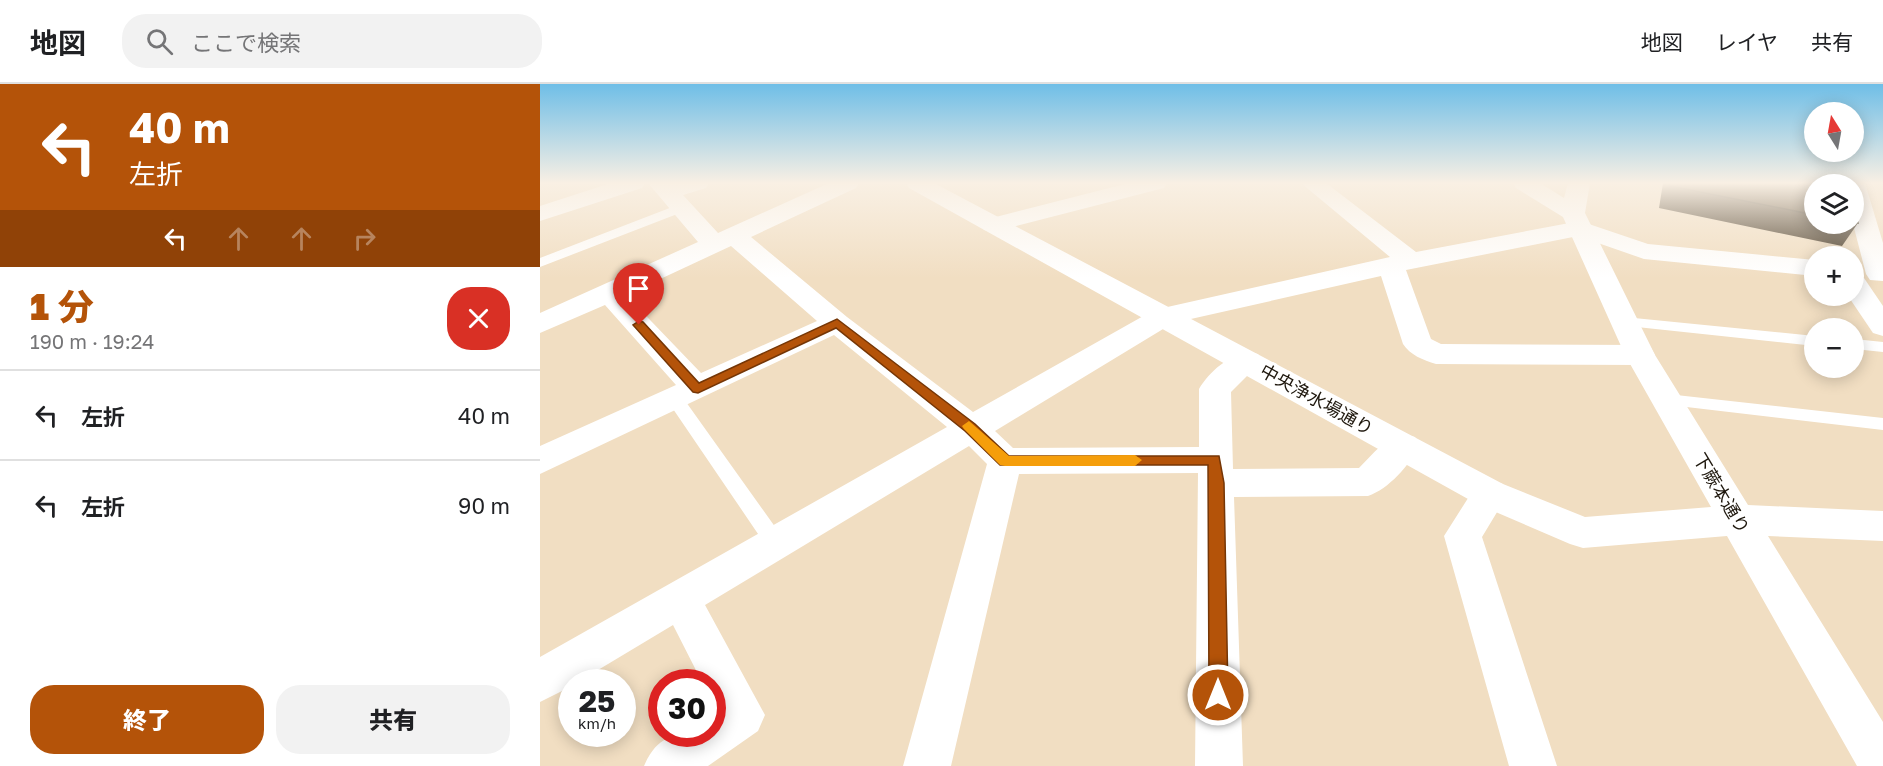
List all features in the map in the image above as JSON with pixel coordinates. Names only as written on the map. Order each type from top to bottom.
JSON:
[{"type":"street","points":[[693,215],[837,322],[970,427],[1005,461],[1215,471],[1368,482],[1404,446]]},
{"type":"street","points":[[540,324],[777,215]]},
{"type":"street","name":"中央浄水場通り","points":[[975,215],[1490,494],[1583,533],[1739,520],[1883,526]]},
{"type":"street","points":[[993,225],[1024,215]]},
{"type":"street","points":[[1347,215],[1401,263],[1418,344],[1436,354],[1640,355]]},
{"type":"street","points":[[1569,215],[1644,251],[1804,267]]},
{"type":"street","points":[[1576,215],[1576,220]]},
{"type":"street","points":[[540,681],[776,544],[970,427],[1164,316],[1401,263],[1576,220]]},
{"type":"street","name":"下蕨本通り","points":[[1576,220],[1640,355],[1883,766]]},
{"type":"street","points":[[1861,234],[1868,276],[1883,327]]},
{"type":"street","points":[[609,293],[686,394]]},
{"type":"street","points":[[541,460],[837,322]]},
{"type":"street","points":[[1219,766],[1215,389],[1247,361]]},
{"type":"street","points":[[927,766],[1005,461]]},
{"type":"street","points":[[1490,494],[1463,536],[1533,766]]},
{"type":"street","points":[[668,766],[741,716],[681,600]]},
{"type":"lane","points":[[540,263],[631,215]]},
{"type":"lane","points":[[1624,322],[1804,340]]},
{"type":"lane","points":[[1864,345],[1883,347]]},
{"type":"lane","points":[[686,394],[776,544]]},
{"type":"lane","points":[[1667,400],[1883,424]]},
{"type":"slow traffic","points":[[969,426],[1005,461],[1135,460]]},
{"type":"route","points":[[639,325],[698,389],[837,322],[970,427],[1005,461],[1214,460],[1217,483],[1218,695]]}]
